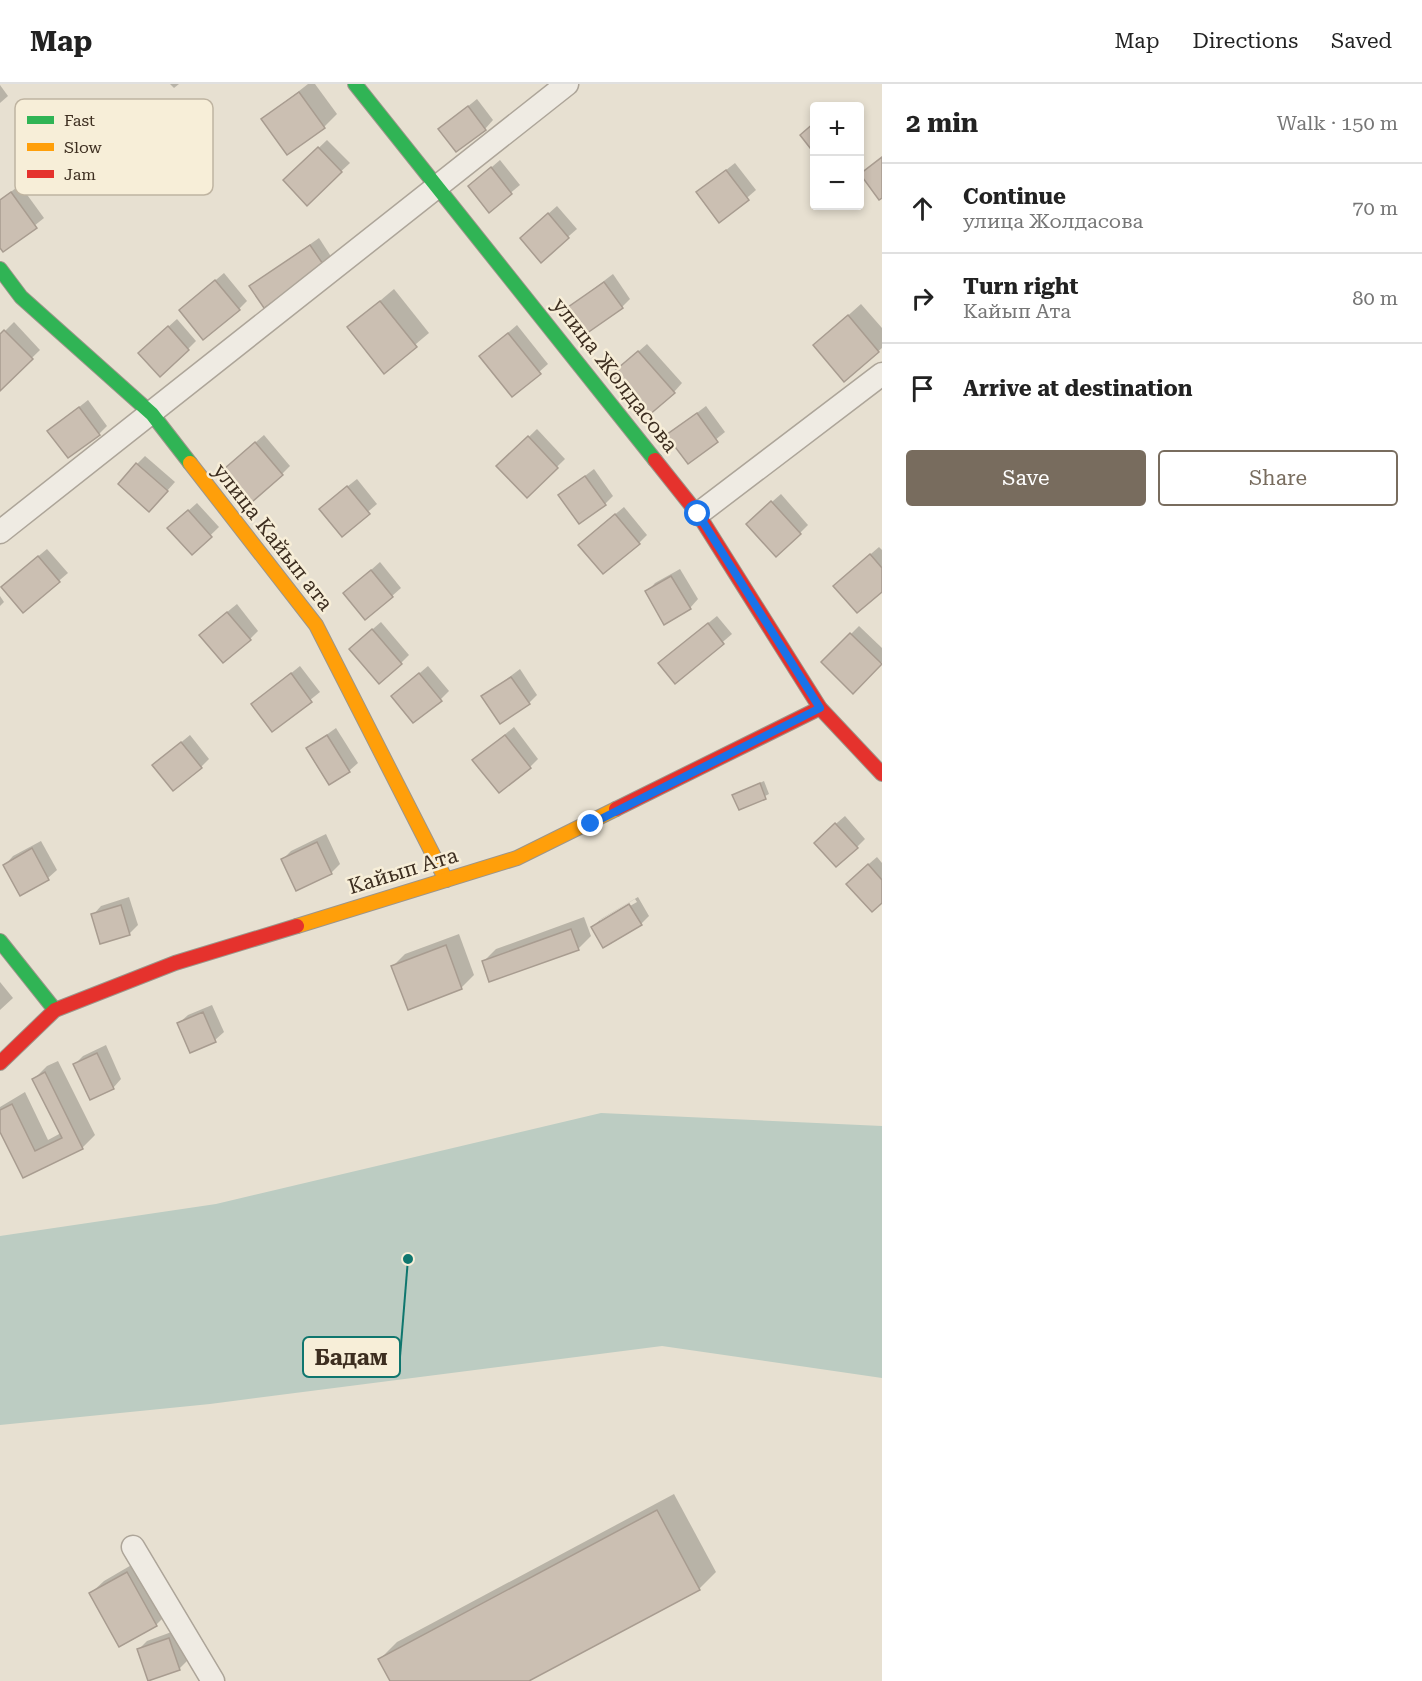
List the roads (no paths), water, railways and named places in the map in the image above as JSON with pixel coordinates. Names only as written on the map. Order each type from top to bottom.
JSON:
[{"type":"street","name":"улица Жолдасова","points":[[355,84],[698,514],[820,708],[882,774]]},
{"type":"street","points":[[0,532],[567,84]]},
{"type":"street","name":"улица Кайып ата","points":[[0,269],[21,297],[152,414],[316,625],[446,880]]},
{"type":"street","points":[[698,514],[882,374]]},
{"type":"street","name":"Кайып Ата","points":[[0,1063],[55,1010],[175,963],[517,858],[820,708]]},
{"type":"street","points":[[0,941],[55,1010]]},
{"type":"street","points":[[133,1547],[213,1681]]},
{"type":"place","name":"Бадам","points":[[408,1259]]}]
